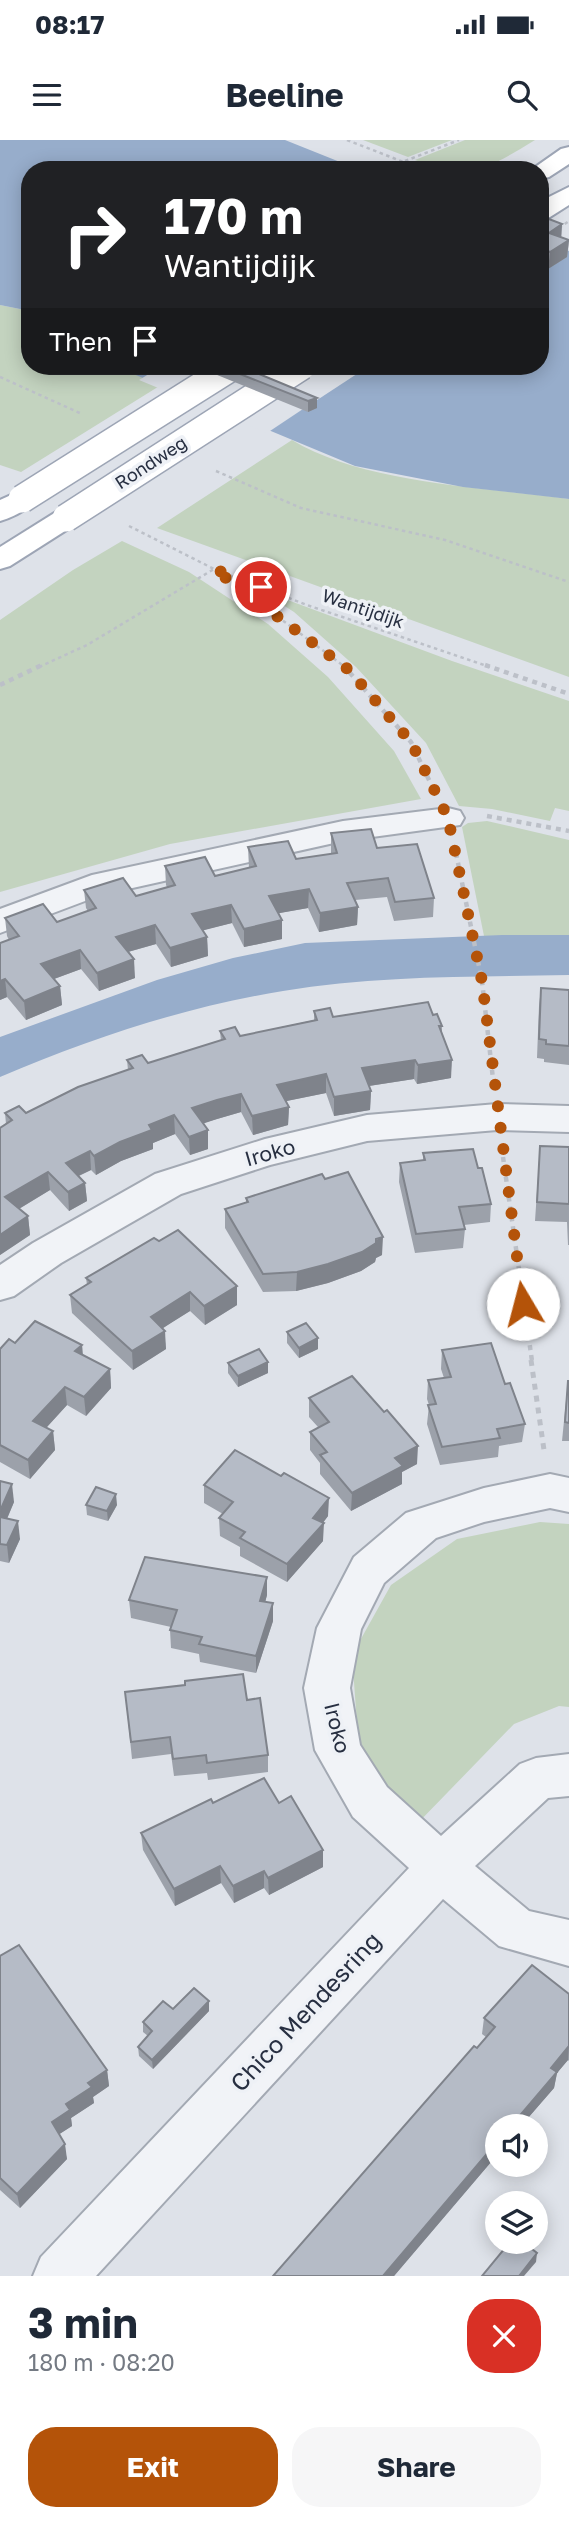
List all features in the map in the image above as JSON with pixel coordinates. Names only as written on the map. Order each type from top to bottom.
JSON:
[{"type":"main road","points":[[549,167],[569,154]]},
{"type":"main road","name":"Rondweg","points":[[11,505],[219,375]]},
{"type":"main road","name":"Rondweg","points":[[0,560],[288,375]]},
{"type":"street","points":[[0,922],[92,886],[343,831],[448,818]]},
{"type":"street","name":"Iroko","points":[[0,1285],[47,1253],[168,1184],[265,1153],[367,1128],[497,1116],[569,1119]]},
{"type":"street","name":"Iroko","points":[[559,1493],[484,1505],[421,1525],[369,1570],[339,1628],[327,1688],[338,1750],[370,1802],[516,1930],[569,1943]]},
{"type":"street","name":"Chico Mendesring","points":[[60,2276],[441,1867],[536,1779],[569,1775]]},
{"type":"path","points":[[348,140],[401,161]]},
{"type":"path","points":[[406,161],[459,140]]},
{"type":"path","points":[[0,377],[87,416]]},
{"type":"path","points":[[213,470],[301,509],[445,540],[569,582]]},
{"type":"path","name":"Wantijdijk","points":[[122,523],[214,569],[307,605],[569,694]]},
{"type":"path","points":[[0,685],[87,645],[214,569],[349,670],[411,742],[448,818],[472,926],[482,981],[497,1116],[559,1493]]},
{"type":"path","points":[[448,818],[488,816],[569,831]]},
{"type":"green space","points":[[363,140],[452,140],[408,157]]},
{"type":"green space","points":[[465,140],[535,140],[498,161],[415,160]]},
{"type":"green space","points":[[0,305],[21,309],[21,375],[136,375],[161,385],[21,472],[0,465]]},
{"type":"green space","points":[[292,440],[321,455],[389,475],[569,499],[569,677],[157,528]]},
{"type":"green space","points":[[122,541],[189,572],[268,624],[328,677],[394,751],[421,799],[170,844],[0,892],[0,620],[73,570]]},
{"type":"green space","points":[[258,589],[569,701],[569,811],[555,808],[550,821],[492,809],[459,806],[426,743],[356,667],[294,612]]},
{"type":"green space","points":[[487,821],[569,840],[569,935],[484,936],[462,827],[468,823]]},
{"type":"green space","points":[[540,1522],[569,1524],[569,1707],[559,1706],[514,1724],[415,1826],[389,1800],[358,1737],[352,1655],[391,1585],[457,1539]]},
{"type":"water","points":[[0,140],[285,140],[338,161],[21,161],[21,309],[0,305]]},
{"type":"water","points":[[549,247],[569,251],[569,499],[463,487],[355,466],[136,375],[218,375],[308,411],[317,407],[239,375],[549,375]]},
{"type":"water","points":[[569,935],[569,975],[390,979],[283,991],[210,1006],[139,1025],[0,1077],[0,1037],[157,980],[233,958],[305,943]]},
{"type":"pier","points":[[147,375],[226,375],[306,407],[267,433],[139,380]]},
{"type":"pier","points":[[234,375],[355,375],[308,406]]},
{"type":"building","points":[[549,219],[562,224],[549,233]]},
{"type":"building","points":[[549,233],[569,240],[550,252]]},
{"type":"building","points":[[243,375],[262,375],[317,398],[308,401]]},
{"type":"building","points":[[371,829],[377,848],[417,844],[434,898],[395,902],[388,878],[347,883],[358,907],[320,913],[309,889],[269,896],[282,920],[244,929],[231,905],[192,914],[207,937],[170,948],[155,925],[116,937],[134,959],[97,973],[80,950],[41,964],[60,986],[24,1001],[5,979],[0,981],[0,943],[19,936],[5,918],[43,904],[57,922],[96,908],[84,890],[123,878],[136,896],[175,885],[165,866],[205,857],[215,876],[256,866],[248,847],[288,841],[296,859],[337,853],[331,833]]},
{"type":"building","points":[[541,988],[569,990],[569,1046],[546,1044],[546,1040],[539,1039]]},
{"type":"building","points":[[428,1002],[433,1015],[437,1014],[442,1026],[439,1026],[452,1060],[418,1065],[415,1060],[362,1068],[371,1091],[334,1097],[326,1074],[277,1085],[289,1107],[252,1116],[241,1094],[192,1108],[208,1130],[189,1137],[174,1115],[149,1125],[152,1130],[120,1142],[94,1156],[90,1151],[66,1163],[85,1183],[68,1192],[48,1172],[5,1197],[28,1216],[0,1235],[0,1128],[12,1120],[5,1113],[19,1106],[26,1113],[78,1087],[133,1068],[127,1060],[142,1055],[148,1063],[225,1039],[220,1031],[235,1027],[240,1036],[317,1020],[314,1011],[330,1008],[333,1017]]},
{"type":"building","points":[[540,1146],[569,1147],[569,1204],[537,1202]]},
{"type":"building","points":[[473,1149],[478,1168],[482,1168],[491,1204],[459,1207],[465,1229],[416,1234],[400,1163],[425,1160],[423,1153]]},
{"type":"building","points":[[348,1172],[383,1237],[376,1239],[376,1243],[362,1252],[328,1264],[297,1272],[263,1274],[225,1209],[248,1202],[246,1198],[322,1174],[325,1179]]},
{"type":"building","points":[[178,1230],[237,1286],[204,1306],[190,1292],[151,1317],[165,1331],[132,1351],[70,1295],[91,1282],[86,1278],[154,1238],[159,1241]]},
{"type":"building","points":[[548,1280],[554,1317],[538,1317],[532,1281]]},
{"type":"building","points":[[513,1281],[518,1317],[502,1318],[498,1282]]},
{"type":"building","points":[[35,1321],[82,1345],[75,1351],[110,1369],[84,1397],[65,1387],[33,1421],[53,1431],[28,1460],[0,1445],[0,1349],[9,1339],[15,1343]]},
{"type":"building","points":[[306,1323],[318,1338],[299,1348],[287,1332]]},
{"type":"building","points":[[491,1343],[505,1384],[510,1383],[525,1424],[497,1429],[500,1438],[442,1447],[428,1405],[436,1404],[428,1380],[451,1377],[442,1350]]},
{"type":"building","points":[[259,1349],[268,1362],[238,1376],[228,1363]]},
{"type":"building","points":[[352,1376],[384,1412],[387,1410],[418,1446],[395,1458],[403,1466],[352,1493],[320,1455],[327,1452],[310,1432],[329,1422],[309,1398]]},
{"type":"building","points":[[569,1381],[569,1423],[565,1422]]},
{"type":"building","points":[[235,1450],[281,1476],[284,1473],[329,1498],[313,1518],[324,1523],[287,1564],[240,1538],[245,1532],[219,1518],[233,1502],[204,1485]]},
{"type":"building","points":[[0,1481],[12,1484],[0,1511]]},
{"type":"building","points":[[96,1487],[116,1494],[107,1511],[86,1505]]},
{"type":"building","points":[[0,1517],[18,1521],[7,1545],[0,1544]]},
{"type":"building","points":[[145,1557],[267,1577],[260,1601],[273,1603],[256,1656],[199,1644],[202,1637],[170,1630],[177,1610],[129,1600]]},
{"type":"building","points":[[243,1674],[247,1700],[260,1698],[268,1755],[207,1763],[206,1755],[173,1759],[170,1737],[131,1742],[125,1692],[185,1685],[185,1681]]},
{"type":"building","points":[[264,1778],[279,1803],[291,1796],[323,1850],[268,1878],[264,1871],[233,1886],[220,1866],[174,1889],[141,1833],[211,1799],[213,1803]]},
{"type":"building","points":[[19,1945],[107,2070],[88,2083],[92,2087],[66,2104],[70,2110],[52,2122],[65,2144],[17,2194],[0,2178],[0,1956]]},
{"type":"building","points":[[532,1965],[569,1994],[569,2046],[551,2068],[557,2072],[521,2114],[485,2114],[485,2156],[383,2276],[273,2276],[474,2046],[477,2048],[495,2027],[484,2018]]},
{"type":"building","points":[[194,1988],[209,2001],[152,2060],[138,2047],[152,2031],[143,2022],[163,2001],[173,2009]]},
{"type":"building","points":[[500,2254],[536,2254],[519,2276],[482,2276]]},
{"type":"route","points":[[261,587],[214,569],[349,670],[411,742],[448,818],[482,981],[497,1116],[523,1304]]}]
